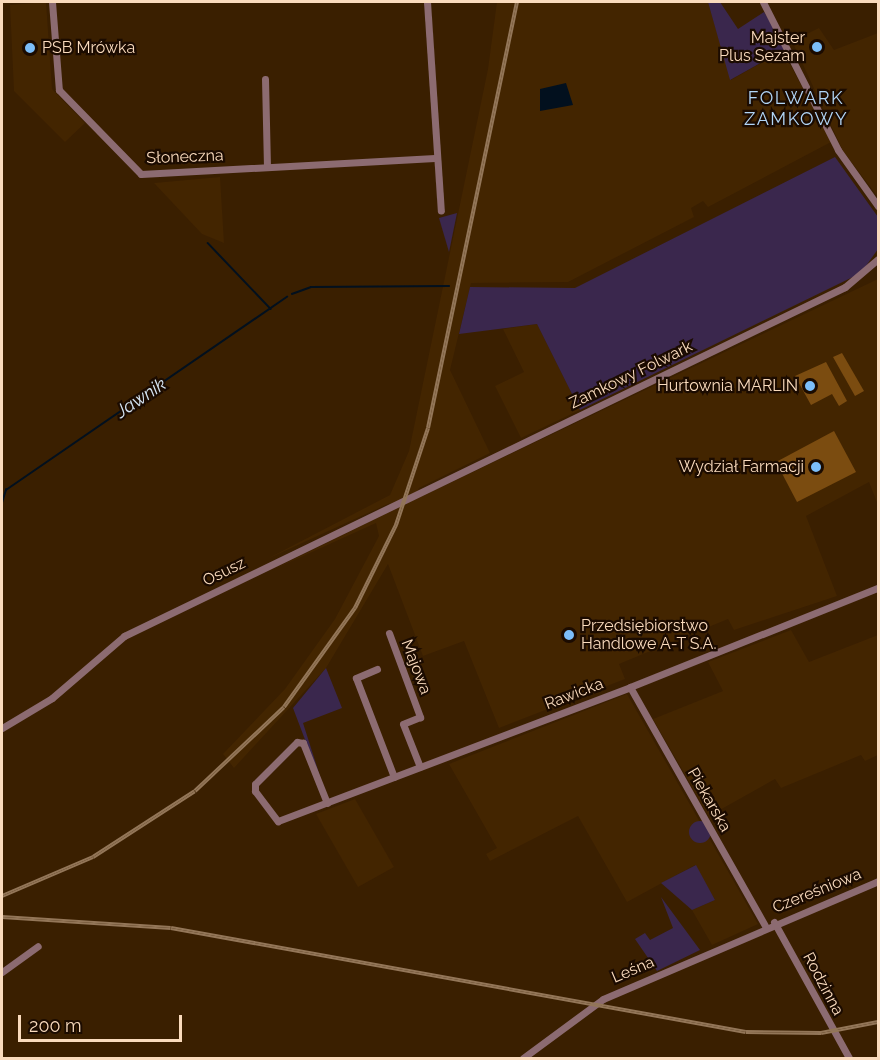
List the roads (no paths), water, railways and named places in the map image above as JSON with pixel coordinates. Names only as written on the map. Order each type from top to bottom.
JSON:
[{"type":"street","name":"Słoneczna","points":[[52,2],[59,90],[141,174],[435,158]]},
{"type":"street","points":[[427,2],[435,158],[441,211]]},
{"type":"street","points":[[763,2],[837,150],[879,206]]},
{"type":"street","points":[[265,79],[267,166]]},
{"type":"street","name":"Zamkowy Folwark","points":[[390,507],[845,287],[879,259]]},
{"type":"street","name":"Osusz","points":[[2,728],[78,674],[124,636],[390,507]]},
{"type":"street","name":"Rawicka","points":[[327,803],[303,743],[297,742],[255,783],[255,791],[278,821],[327,803],[630,687],[879,588]]},
{"type":"street","name":"Majowa","points":[[389,633],[420,717],[403,724],[420,767]]},
{"type":"street","points":[[376,669],[356,678],[394,777]]},
{"type":"street","name":"Piekarska","points":[[630,687],[765,926]]},
{"type":"street","name":"Czereśniowa","points":[[765,926],[879,881]]},
{"type":"street","name":"Rodzinna","points":[[774,922],[849,1059]]},
{"type":"street","name":"Leśna","points":[[523,1059],[603,999],[765,926]]},
{"type":"street","points":[[2,972],[38,946]]},
{"type":"water","points":[[566,83],[573,105],[540,111],[540,89]]},
{"type":"waterway","points":[[208,243],[271,309]]},
{"type":"waterway","name":"Jawnik","points":[[292,294],[311,287],[449,286]]},
{"type":"waterway","name":"Jawnik","points":[[2,503],[6,490],[287,297]]},
{"type":"railway","points":[[2,896],[93,857],[195,791],[284,707],[355,608],[396,525],[428,428],[517,2]]},
{"type":"railway","points":[[2,917],[171,928],[746,1032],[821,1033],[878,1022]]},
{"type":"place","name":"Majster Plus Sezam","points":[[817,47]]},
{"type":"place","name":"PSB Mrówka","points":[[30,48]]},
{"type":"place","name":"Hurtownia MARLIN","points":[[810,386]]},
{"type":"place","name":"Wydział Farmacji","points":[[816,467]]},
{"type":"place","name":"Przedsiębiorstwo Handlowe A-T S.A.","points":[[569,635]]},
{"type":"district","name":"FOLWARK ZAMKOWY","points":[[796,109]]}]
